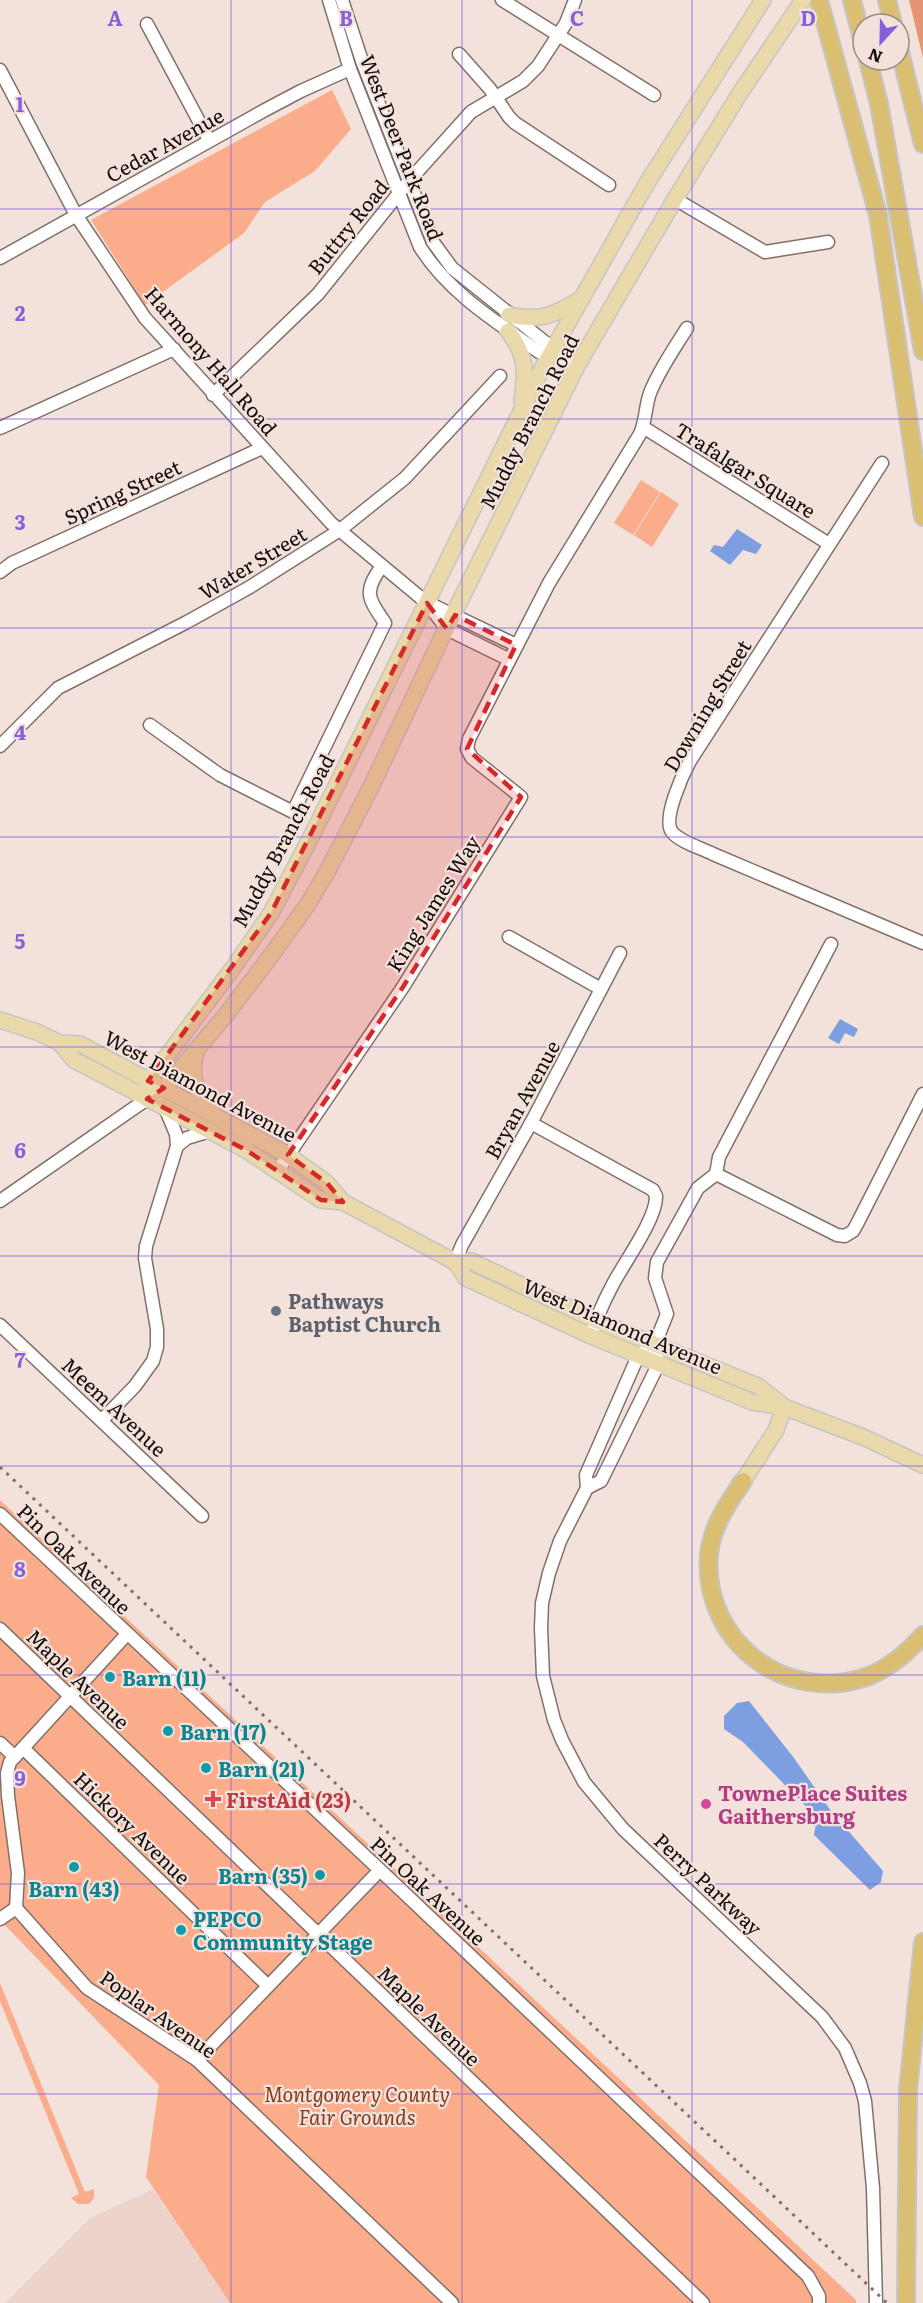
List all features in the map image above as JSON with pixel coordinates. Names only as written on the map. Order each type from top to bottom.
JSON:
[{"type":"highway","points":[[819,0],[878,215],[923,517]]},
{"type":"highway","points":[[870,72],[879,104],[923,351]]},
{"type":"highway","points":[[905,72],[923,144]]},
{"type":"highway","points":[[743,1481],[724,1509],[709,1554],[712,1596],[728,1633],[737,1644],[769,1669],[799,1680],[832,1683],[867,1676],[885,1668],[901,1657],[923,1635]]},
{"type":"highway","points":[[906,2303],[908,2090],[923,1942]]},
{"type":"main road","name":"Muddy Branch Road","points":[[148,1081],[233,968],[271,913],[427,603],[521,408],[647,183],[763,0]]},
{"type":"main road","name":"Muddy Branch Road","points":[[147,1099],[164,1088],[267,961],[308,904],[370,789],[577,366],[740,93],[802,2]]},
{"type":"main road","points":[[521,408],[525,368],[520,346],[509,323],[553,315],[582,299]]},
{"type":"main road","name":"West Diamond Avenue","points":[[0,1020],[37,1032],[60,1043],[80,1044],[288,1155],[327,1183],[343,1202],[455,1262],[466,1278],[658,1365],[752,1402],[784,1407],[863,1437],[923,1465]]},
{"type":"main road","name":"West Diamond Avenue","points":[[60,1043],[74,1060],[246,1150],[321,1200],[343,1202]]},
{"type":"main road","points":[[199,1045],[195,1058],[194,1083],[203,1102],[214,1116]]},
{"type":"main road","points":[[147,1099],[148,1081]]},
{"type":"main road","name":"West Diamond Avenue","points":[[455,1262],[471,1261],[596,1320],[758,1386],[784,1407]]},
{"type":"main road","points":[[743,1481],[776,1430],[784,1407]]},
{"type":"street","name":"West Deer Park Road","points":[[329,0],[351,69],[420,247],[442,278],[457,291],[509,323]]},
{"type":"street","name":"West Deer Park Road","points":[[342,0],[362,61],[408,182],[433,242],[441,255],[539,352],[551,353],[577,366]]},
{"type":"street","points":[[502,0],[654,95]]},
{"type":"street","name":"Buttry Road","points":[[213,395],[318,294],[383,216],[408,182],[471,111],[530,74],[559,36],[575,0]]},
{"type":"street","points":[[147,24],[209,140]]},
{"type":"street","points":[[459,54],[516,123],[609,185]]},
{"type":"street","name":"Cedar Avenue","points":[[0,258],[209,140],[301,91],[351,69]]},
{"type":"street","name":"Harmony Hall Road","points":[[0,70],[76,215],[145,318],[213,395],[340,531],[427,603]]},
{"type":"street","points":[[675,200],[765,252],[828,242]]},
{"type":"street","name":"King James Way","points":[[278,1170],[403,987],[521,797],[472,758],[467,749],[469,739],[508,659],[573,540],[643,427],[646,403],[657,376],[687,328]]},
{"type":"street","points":[[0,428],[174,350]]},
{"type":"street","name":"Water Street","points":[[0,746],[58,688],[219,605],[267,578],[340,531],[405,478],[500,376]]},
{"type":"street","name":"Trafalgar Square","points":[[643,427],[829,544]]},
{"type":"street","name":"Spring Street","points":[[0,572],[12,563],[262,448]]},
{"type":"street","name":"Downing Street","points":[[882,463],[690,761],[670,813],[670,828],[680,838],[713,854],[923,943]]},
{"type":"street","points":[[150,725],[220,775],[293,812],[385,623],[371,601],[368,590],[371,581],[382,566]]},
{"type":"street","points":[[427,603],[451,622],[508,659]]},
{"type":"street","points":[[451,622],[516,645]]},
{"type":"street","points":[[509,937],[601,989]]},
{"type":"street","name":"West Diamond Avenue","points":[[655,1344],[667,1314],[655,1278],[657,1262],[698,1188],[716,1174],[719,1157],[831,944]]},
{"type":"street","name":"Bryan Avenue","points":[[455,1262],[462,1245],[531,1123],[620,953]]},
{"type":"street","points":[[716,1174],[837,1235],[845,1236],[853,1231],[857,1224],[923,1094]]},
{"type":"street","points":[[0,1201],[147,1099]]},
{"type":"street","points":[[102,1420],[135,1386],[153,1361],[157,1347],[157,1329],[145,1258],[146,1246],[177,1146],[176,1134],[166,1110]]},
{"type":"street","points":[[531,1123],[653,1190],[657,1202],[612,1286],[591,1336]]},
{"type":"street","points":[[177,1146],[187,1138],[210,1131]]},
{"type":"street","name":"Meem Avenue","points":[[0,1325],[202,1516]]},
{"type":"street","points":[[638,1356],[655,1344],[658,1365]]},
{"type":"street","name":"Perry Parkway","points":[[638,1356],[586,1475],[587,1488],[560,1541],[542,1603],[543,1676],[554,1720],[584,1782],[599,1802],[623,1829],[822,2017],[845,2048],[865,2101],[873,2188],[876,2303]]},
{"type":"street","name":"Perry Parkway","points":[[587,1488],[601,1481],[658,1365]]},
{"type":"street","name":"Pin Oak Avenue","points":[[0,1514],[808,2276],[819,2296],[819,2303]]},
{"type":"street","name":"Maple Avenue","points":[[0,1629],[703,2303]]},
{"type":"street","points":[[0,1919],[15,1908],[18,1873],[4,1794],[7,1773],[19,1752],[127,1634]]},
{"type":"street","name":"Hickory Avenue","points":[[0,1743],[19,1752],[267,1985]]},
{"type":"street","points":[[197,2061],[267,1985],[380,1870]]},
{"type":"street","name":"Poplar Avenue","points":[[15,1908],[87,1988],[197,2061],[452,2303]]},
{"type":"highlighted area","points":[[427,603],[447,629],[455,615],[516,645],[467,749],[521,797],[403,987],[288,1155],[327,1183],[343,1202],[321,1200],[246,1150],[147,1099],[164,1088],[148,1081],[271,913]]},
{"type":"shaded area","points":[[909,0],[923,0],[923,58]]},
{"type":"shaded area","points":[[153,2189],[230,2303],[5,2303],[90,2218]]},
{"type":"green space","points":[[332,90],[351,129],[315,171],[265,202],[244,233],[145,305],[91,220]]},
{"type":"green space","points":[[641,480],[660,492],[633,535],[614,523]]},
{"type":"green space","points":[[661,492],[679,504],[652,547],[634,535]]},
{"type":"green space","name":"Montgomery County Fair Grounds","points":[[0,1500],[856,2300],[856,2303],[230,2303],[146,2177],[159,2085],[0,1920]]},
{"type":"green space","points":[[0,1983],[85,2192],[94,2189],[94,2198],[89,2204],[78,2204],[71,2198],[79,2194],[0,2001]]},
{"type":"water","points":[[737,529],[762,545],[756,554],[743,550],[730,565],[710,551],[714,545],[723,547]]},
{"type":"water","points":[[840,1019],[858,1029],[854,1037],[845,1033],[839,1044],[828,1038]]},
{"type":"water","points":[[749,1701],[794,1758],[831,1811],[883,1871],[881,1882],[870,1890],[814,1835],[817,1818],[743,1742],[724,1729],[724,1716],[737,1703]]},
{"type":"railway","points":[[0,1467],[887,2303]]},
{"type":"place","name":"Pathways Baptist Church","points":[[276,1311]]},
{"type":"place","name":"Barn (11)","points":[[110,1677]]},
{"type":"place","name":"Barn (17)","points":[[168,1731]]},
{"type":"place","name":"Barn (21)","points":[[206,1768]]},
{"type":"place","name":"FirstAid (23)","points":[[213,1799]]},
{"type":"place","name":"TownePlace Suites Gaithersburg","points":[[706,1804]]},
{"type":"place","name":"Barn (43)","points":[[74,1867]]},
{"type":"place","name":"Barn (35)","points":[[320,1875]]},
{"type":"place","name":"PEPCO Community Stage","points":[[181,1930]]}]
